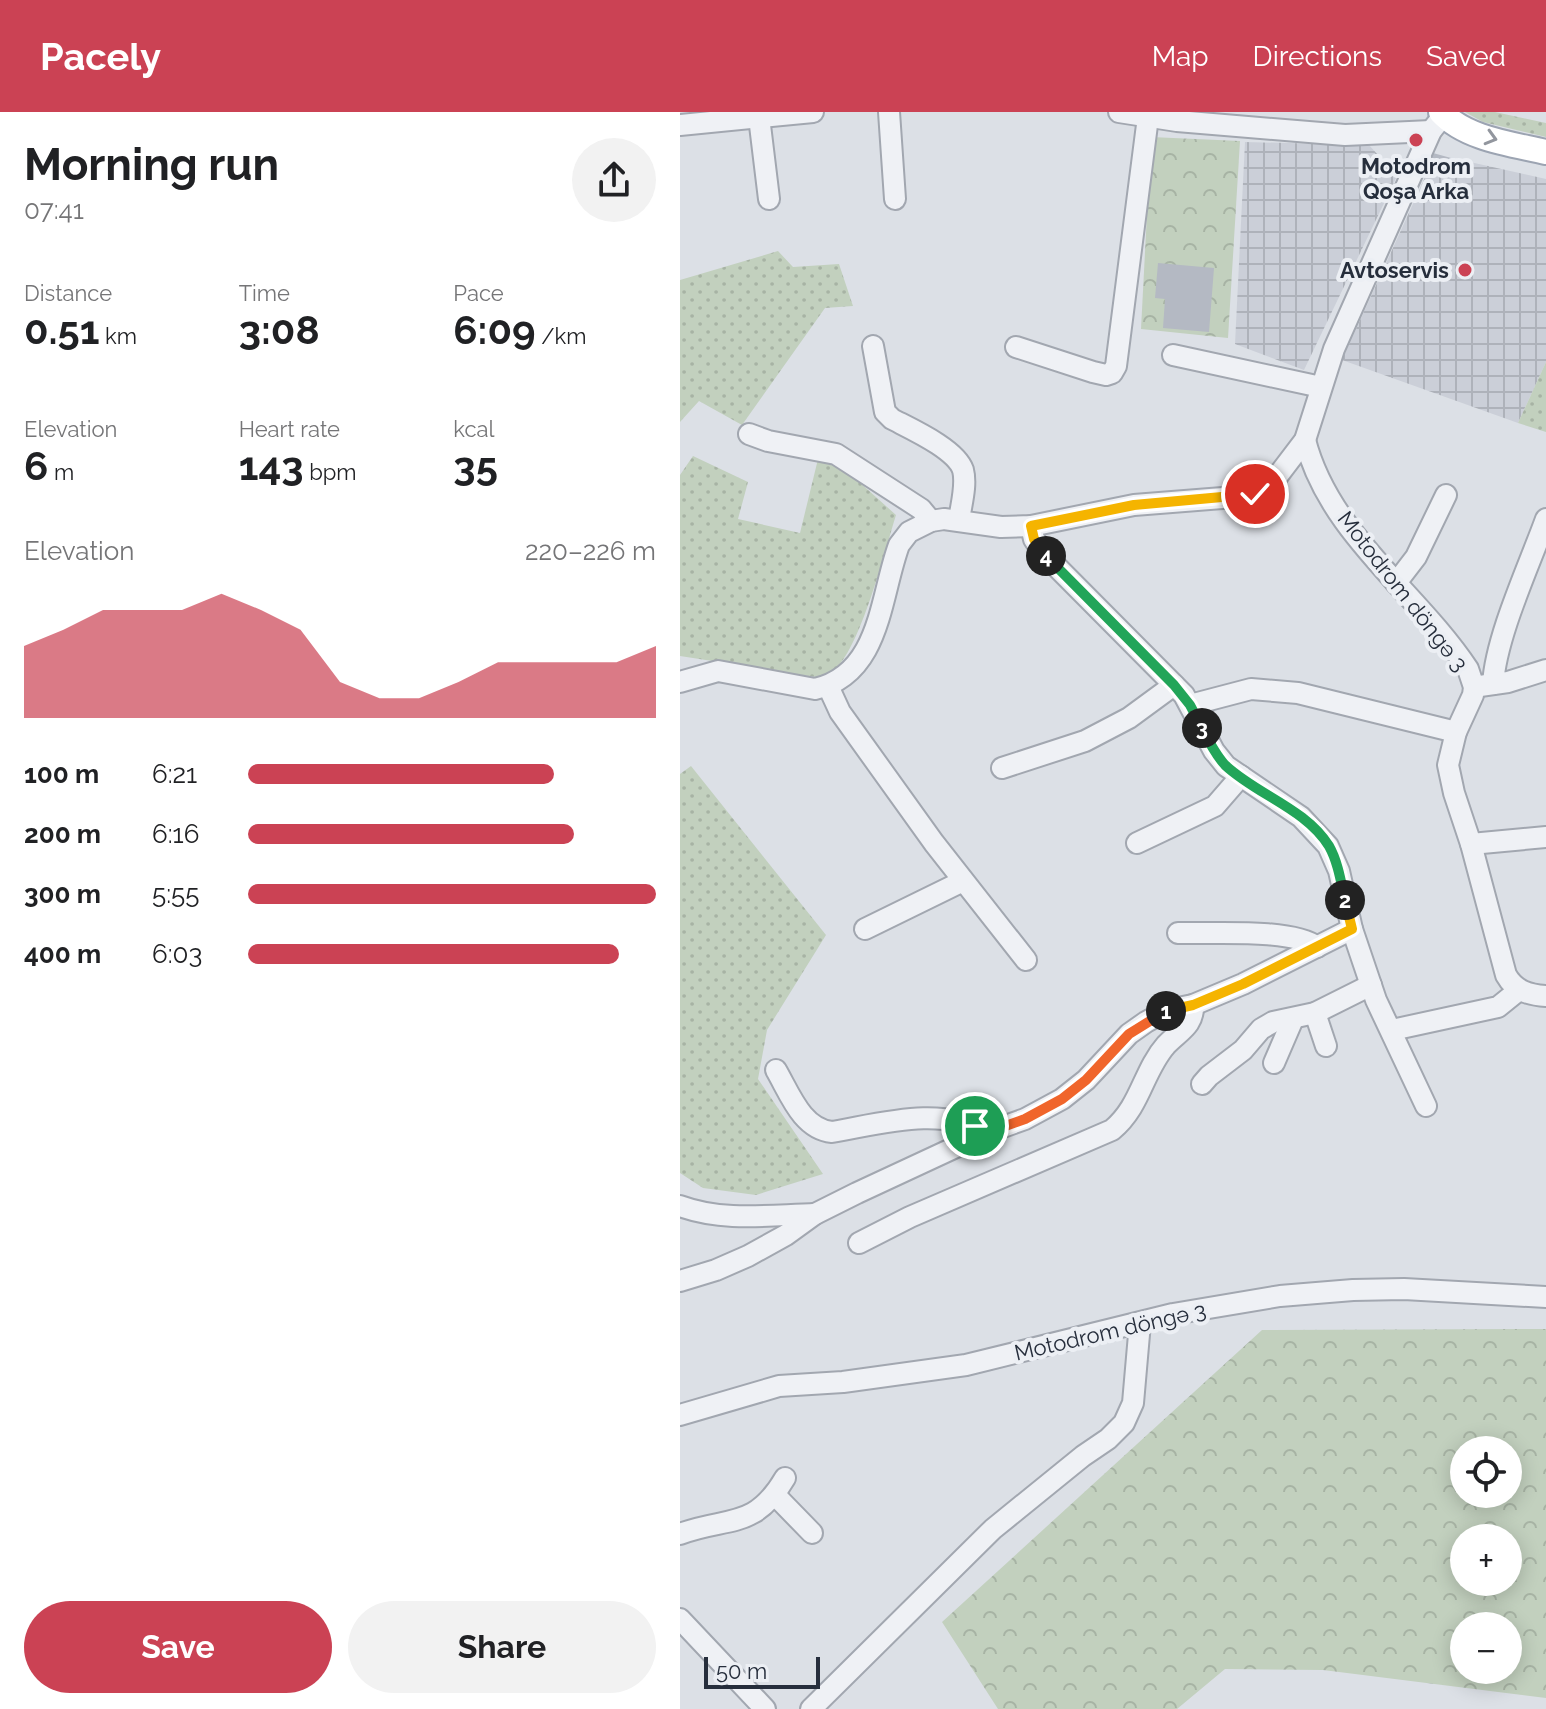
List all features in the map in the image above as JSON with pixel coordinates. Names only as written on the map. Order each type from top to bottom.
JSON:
[{"type":"main road","points":[[1439,119],[1474,133],[1546,152]]},
{"type":"street","points":[[680,125],[712,117],[813,112]]},
{"type":"street","points":[[889,112],[895,199]]},
{"type":"street","points":[[1119,112],[1345,135],[1439,119]]},
{"type":"street","points":[[759,117],[769,199]]},
{"type":"street","points":[[1016,347],[1093,372],[1112,373],[1116,366],[1148,117]]},
{"type":"street","points":[[685,675],[718,671],[737,673],[804,689],[828,686],[848,674],[871,642],[899,545],[909,532],[931,521],[959,520],[1001,527],[1031,526],[1134,505],[1255,494],[1273,482],[1305,440],[1321,387],[1354,302],[1439,119]]},
{"type":"street","points":[[873,346],[885,412],[951,454],[962,468],[964,480],[959,520]]},
{"type":"street","points":[[1173,355],[1321,387]]},
{"type":"street","points":[[749,434],[768,441],[836,454],[921,509],[931,521]]},
{"type":"street","name":"Motodrom döngə 3","points":[[1305,440],[1311,463],[1357,540],[1483,686],[1456,732],[1448,765],[1506,975],[1519,990]]},
{"type":"street","points":[[1396,583],[1416,557],[1446,495]]},
{"type":"street","points":[[1483,686],[1494,668],[1546,519]]},
{"type":"street","points":[[1031,526],[1034,539],[1043,553],[1174,685],[1190,705],[1214,751],[1226,766],[1301,817],[1328,846],[1339,871],[1352,929],[1371,985],[1426,1106]]},
{"type":"street","points":[[1483,686],[1546,670]]},
{"type":"street","points":[[1002,768],[1085,741],[1129,718],[1174,685]]},
{"type":"street","points":[[828,686],[840,712],[963,881],[1026,960]]},
{"type":"street","points":[[1190,705],[1251,689],[1298,693],[1456,732]]},
{"type":"street","points":[[1137,843],[1215,806],[1241,776]]},
{"type":"street","points":[[1471,844],[1546,837]]},
{"type":"street","points":[[865,929],[963,881]]},
{"type":"street","points":[[680,1281],[748,1256],[815,1214],[986,1133],[1025,1119],[1062,1099],[1086,1080],[1129,1034],[1168,1010],[1193,1005],[1243,984],[1352,929]]},
{"type":"street","points":[[1178,933],[1288,936],[1310,941],[1317,947]]},
{"type":"street","points":[[1202,1084],[1243,1050],[1261,1029],[1273,1022],[1315,1013],[1371,985]]},
{"type":"street","points":[[1392,1030],[1498,1007],[1519,990],[1530,995],[1546,996]]},
{"type":"street","points":[[859,1243],[910,1217],[1112,1130],[1136,1103],[1158,1056],[1190,1023],[1193,1005]]},
{"type":"street","points":[[1315,1013],[1326,1046]]},
{"type":"street","points":[[1274,1063],[1293,1019]]},
{"type":"street","points":[[776,1070],[808,1124],[820,1131],[832,1132],[922,1118],[960,1121],[986,1133]]},
{"type":"street","points":[[680,1206],[699,1213],[729,1217],[815,1214]]},
{"type":"street","name":"Motodrom döngə 3","points":[[680,1415],[779,1386],[843,1382],[966,1365],[1226,1304],[1353,1290],[1404,1289],[1546,1297]]},
{"type":"street","points":[[811,1709],[993,1529],[1124,1423],[1133,1403],[1140,1323]]},
{"type":"street","points":[[680,1534],[744,1519],[780,1487],[812,1533]]},
{"type":"street","points":[[680,1619],[765,1709]]},
{"type":"shaded area","points":[[1245,142],[1369,145],[1397,176],[1304,370],[1235,344]]},
{"type":"shaded area","name":"Avtoservis","points":[[1452,158],[1546,179],[1546,362],[1518,423],[1342,360],[1427,173],[1447,180]]},
{"type":"green space","points":[[1465,112],[1495,112],[1546,123],[1546,137],[1483,122]]},
{"type":"green space","points":[[1151,137],[1240,141],[1228,338],[1141,329]]},
{"type":"green space","points":[[778,251],[793,267],[839,264],[853,306],[825,308],[742,425],[699,401],[680,422],[680,280]]},
{"type":"green space","points":[[1546,362],[1546,432],[1518,423]]},
{"type":"green space","points":[[693,456],[748,482],[738,519],[800,533],[818,459],[848,472],[896,515],[862,622],[843,660],[833,671],[815,677],[680,656],[680,475]]},
{"type":"green space","points":[[691,766],[826,935],[767,1030],[758,1079],[823,1174],[756,1195],[703,1188],[680,1173],[680,774]]},
{"type":"green space","points":[[1546,1329],[1546,1698],[1323,1670],[1225,1669],[1177,1709],[998,1709],[942,1622],[1262,1330]]},
{"type":"building","points":[[1433,153],[1451,158],[1445,176],[1428,171]]},
{"type":"building","points":[[1158,263],[1214,268],[1209,332],[1163,328],[1165,299],[1155,298]]},
{"type":"place","name":"Motodrom Qoşa Arka","points":[[1416,140]]},
{"type":"place","name":"Avtoservis","points":[[1465,270]]},
{"type":"route","points":[[975,1126],[986,1133],[1025,1119],[1062,1099],[1086,1080],[1129,1034],[1146,1022],[1168,1010],[1193,1005],[1243,984],[1352,929],[1339,871],[1321,836],[1301,817],[1226,766],[1214,751],[1184,695],[1043,553],[1034,539],[1031,526],[1134,505],[1255,494]]}]
